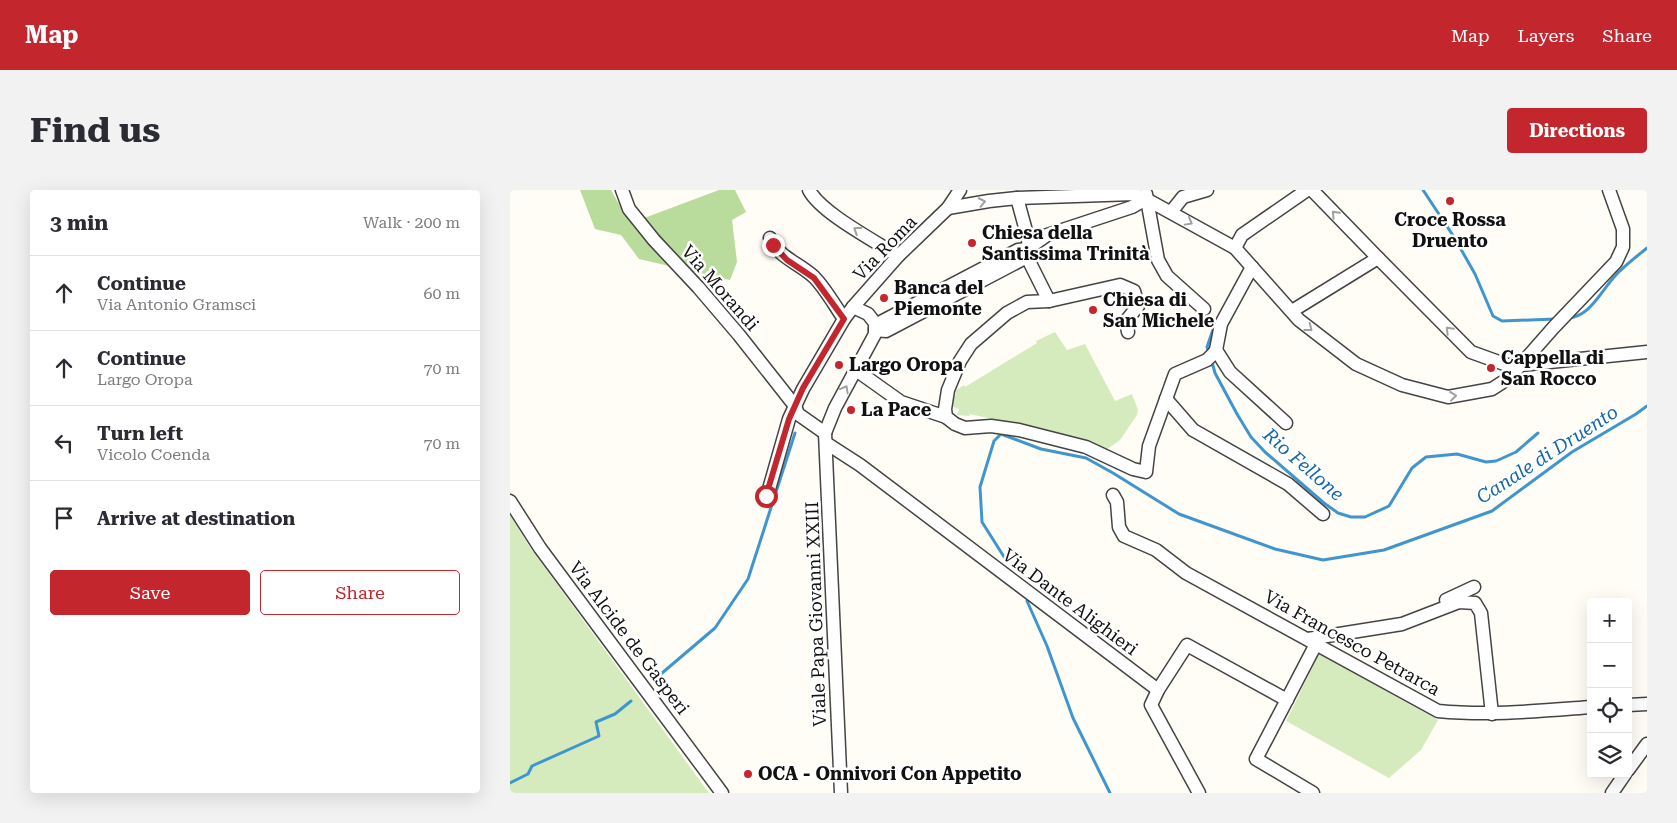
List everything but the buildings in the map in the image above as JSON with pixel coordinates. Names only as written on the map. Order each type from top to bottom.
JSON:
[{"type":"street","name":"Via Morandi","points":[[622,190],[630,209],[654,240],[739,335],[795,406]]},
{"type":"street","points":[[808,190],[815,200],[826,209],[898,256]]},
{"type":"street","name":"Via Roma","points":[[853,307],[898,256],[948,208],[960,190]]},
{"type":"street","points":[[1171,212],[1183,197],[1207,190]]},
{"type":"street","points":[[1235,248],[1242,235],[1307,190]]},
{"type":"street","points":[[1312,190],[1471,352],[1507,365],[1647,352]]},
{"type":"street","points":[[948,208],[1017,198],[1146,194],[1171,212],[1235,248],[1299,320],[1356,364],[1402,385],[1448,397],[1492,389],[1509,378],[1554,327],[1616,262],[1623,247],[1623,228],[1609,190]]},
{"type":"street","points":[[766,496],[789,419],[803,388],[853,307],[868,314],[875,326],[886,331],[1022,259],[1027,250],[1047,235],[1132,207],[1146,194]]},
{"type":"street","points":[[1146,194],[1158,260],[1167,276],[1204,308]]},
{"type":"street","points":[[1017,198],[1028,238],[1029,262],[1049,301]]},
{"type":"street","points":[[770,238],[773,245],[787,260],[814,278],[844,319]]},
{"type":"street","points":[[1292,311],[1378,258]]},
{"type":"street","points":[[856,370],[901,402],[946,417],[955,424],[965,428],[991,426],[1038,435],[1086,447],[1133,469],[1146,472],[1150,446],[1175,374],[1212,355],[1221,324],[1252,267]]},
{"type":"street","points":[[946,417],[945,409],[948,390],[960,361],[971,344],[1007,313],[1027,302],[1049,301],[1120,284],[1134,291],[1138,306],[1126,321],[1128,332]]},
{"type":"street","points":[[795,406],[798,414],[827,433],[835,408],[856,370],[875,326]]},
{"type":"street","points":[[1212,355],[1286,423]]},
{"type":"street","points":[[1166,399],[1193,430],[1288,484],[1323,514]]},
{"type":"street","name":"Via Dante Alighieri","points":[[827,433],[867,470],[1158,690]]},
{"type":"street","name":"Viale Papa Giovanni XXIII","points":[[827,433],[841,793]]},
{"type":"street","name":"Via Francesco Petrarca","points":[[1113,495],[1117,502],[1119,528],[1124,536],[1156,550],[1186,572],[1438,711],[1492,714],[1587,707]]},
{"type":"street","name":"Via Alcide de Gasperi","points":[[510,501],[540,548],[722,793]]},
{"type":"street","points":[[1309,640],[1401,618],[1474,587]]},
{"type":"street","points":[[1309,640],[1402,624],[1459,602],[1475,603],[1481,612],[1492,714]]},
{"type":"street","points":[[1309,640],[1287,700],[1256,759],[1313,793]]},
{"type":"street","points":[[1199,793],[1151,705],[1158,690],[1187,645],[1287,700]]},
{"type":"street","points":[[1632,705],[1647,704]]},
{"type":"street","points":[[1632,765],[1647,744]]},
{"type":"street","points":[[1612,793],[1622,778]]},
{"type":"green space","points":[[580,190],[611,190],[625,215],[647,217],[719,190],[735,190],[746,212],[732,220],[737,262],[730,280],[639,259],[621,235],[595,229]]},
{"type":"green space","points":[[1055,332],[1067,350],[1085,344],[1115,401],[1132,394],[1138,410],[1137,415],[1120,440],[1106,450],[1054,433],[970,414],[969,416],[957,415],[959,409],[951,406],[955,391],[964,385],[965,387],[1037,343],[1036,341]]},
{"type":"green space","points":[[510,515],[529,546],[709,793],[510,793]]},
{"type":"green space","points":[[1319,654],[1438,720],[1421,750],[1389,778],[1286,721]]},
{"type":"waterway","name":"Canale di Druento","points":[[1423,190],[1454,237],[1475,274],[1493,316],[1502,321],[1555,319]]},
{"type":"waterway","name":"Canale di Druento","points":[[1567,318],[1575,317],[1588,309],[1619,272],[1647,248]]},
{"type":"waterway","name":"Rio Fellone","points":[[1209,353],[1207,347],[1216,321]]},
{"type":"waterway","name":"Rio Fellone","points":[[1212,362],[1215,373],[1251,437],[1265,452],[1324,503],[1338,513],[1351,517],[1365,517],[1389,506],[1412,468],[1426,457],[1457,454],[1486,462],[1496,461],[1516,452],[1538,433]]},
{"type":"waterway","name":"Canale di Druento","points":[[1006,560],[982,522],[980,487],[994,441],[1001,434],[1041,449],[1086,458],[1179,514],[1275,549],[1323,560],[1384,550],[1492,511],[1572,452],[1647,406]]},
{"type":"waterway","points":[[655,679],[715,628],[748,579],[795,433]]},
{"type":"waterway","points":[[1027,601],[1047,646],[1073,718],[1110,793]]},
{"type":"waterway","points":[[510,783],[528,774],[532,766],[599,736],[596,722],[615,714],[631,701]]},
{"type":"place","name":"Croce Rossa Druento","points":[[1450,201]]},
{"type":"place","name":"Chiesa della Santissima Trinità","points":[[972,243]]},
{"type":"place","name":"Banca del Piemonte","points":[[884,298]]},
{"type":"place","name":"Chiesa di San Michele","points":[[1093,310]]},
{"type":"place","name":"Largo Oropa","points":[[839,365]]},
{"type":"place","name":"Cappella di San Rocco","points":[[1491,368]]},
{"type":"place","name":"La Pace","points":[[851,410]]},
{"type":"place","name":"OCA - Onnivori Con Appetito","points":[[748,774]]},
{"type":"route","points":[[766,496],[789,419],[803,388],[844,319],[814,278],[787,260],[773,245]]}]
